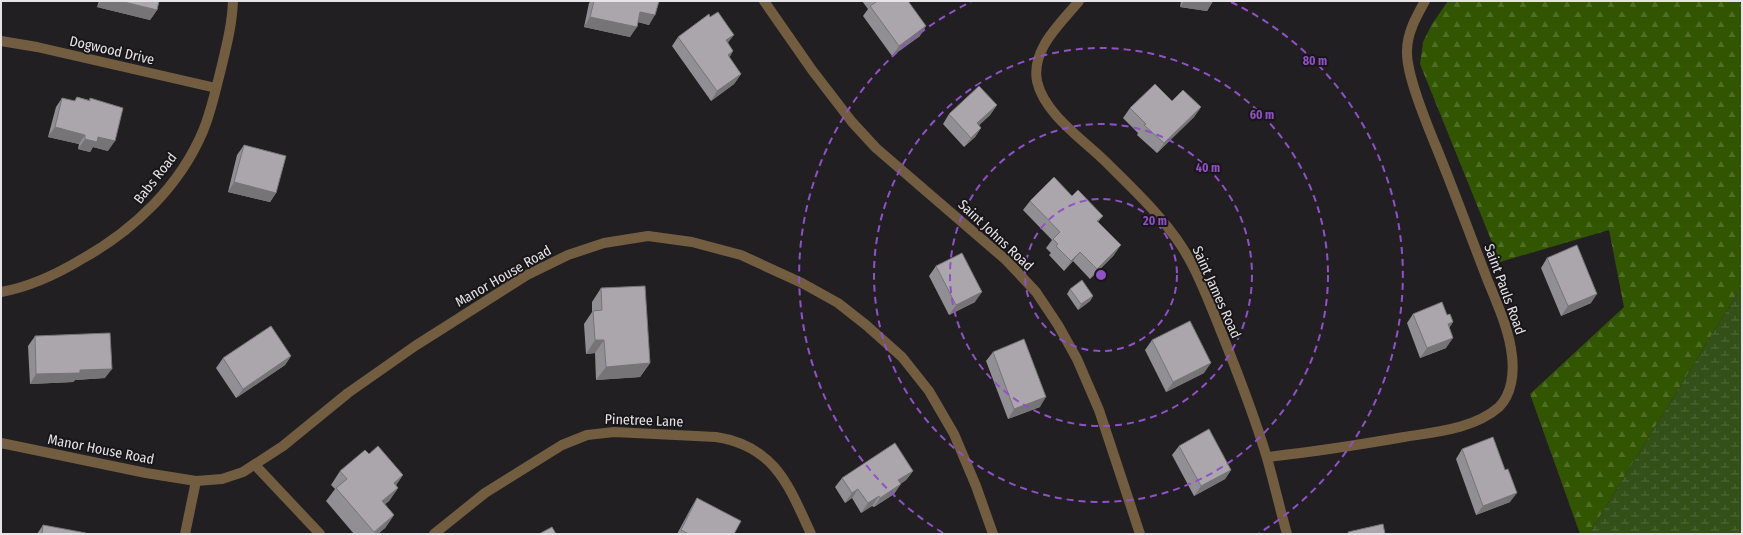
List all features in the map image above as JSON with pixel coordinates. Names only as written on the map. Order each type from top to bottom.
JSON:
[{"type":"street","name":"Babs Road","points":[[1,292],[17,289],[61,271],[100,249],[143,217],[168,188],[196,145],[211,109],[232,26],[233,1]]},
{"type":"street","name":"Saint Johns Road","points":[[764,1],[812,70],[852,122],[876,148],[1006,260],[1036,292],[1058,325],[1077,359],[1093,395],[1140,534]]},
{"type":"street","name":"Saint James Road","points":[[1079,1],[1046,41],[1042,49],[1036,72],[1042,95],[1059,118],[1107,163],[1167,226],[1194,269],[1236,369],[1267,457],[1287,534]]},
{"type":"street","name":"Saint Pauls Road","points":[[1267,457],[1384,441],[1442,430],[1469,423],[1498,408],[1507,396],[1510,388],[1513,368],[1512,355],[1505,324],[1458,199],[1426,123],[1408,63],[1408,41],[1411,28],[1425,1]]},
{"type":"street","name":"Dogwood Drive","points":[[1,41],[37,47],[216,88]]},
{"type":"street","name":"Manor House Road","points":[[1,443],[146,473],[196,481],[222,479],[243,472],[255,465],[283,446],[348,393],[397,359],[527,275],[568,255],[604,243],[648,236],[692,242],[742,255],[802,283],[838,303],[866,324],[902,357],[929,392],[954,434],[976,486],[993,534]]},
{"type":"street","name":"Pinetree Lane","points":[[434,534],[485,493],[562,445],[587,434],[614,432],[727,438],[748,447],[775,466],[786,482],[812,534]]},
{"type":"street","points":[[255,465],[320,534]]},
{"type":"street","points":[[185,534],[196,481]]},
{"type":"green space","points":[[1448,1],[1739,1],[1742,4],[1742,286],[1589,534],[1580,534],[1530,394],[1624,307],[1609,230],[1500,262],[1420,64],[1423,42],[1432,24]]},
{"type":"green space","points":[[1742,286],[1742,534],[1589,534]]},
{"type":"building","points":[[120,1],[159,1],[157,10]]},
{"type":"building","points":[[594,1],[659,1],[655,15],[640,12],[637,27],[590,17]]},
{"type":"building","points":[[875,1],[908,1],[926,26],[899,46],[870,6],[876,2]]},
{"type":"building","points":[[718,12],[734,35],[726,40],[733,51],[728,55],[741,74],[717,91],[678,37],[709,14],[710,17]]},
{"type":"building","points":[[1155,84],[1172,101],[1183,90],[1201,107],[1164,143],[1144,125],[1146,124],[1130,108]]},
{"type":"building","points":[[979,86],[997,105],[977,123],[981,128],[971,138],[949,114]]},
{"type":"building","points":[[77,97],[90,101],[90,98],[123,108],[115,141],[98,137],[97,142],[85,139],[85,135],[55,127],[62,98],[75,101]]},
{"type":"building","points":[[244,145],[286,156],[276,193],[234,182]]},
{"type":"building","points":[[1054,177],[1072,196],[1078,190],[1103,216],[1097,221],[1121,245],[1097,269],[1080,252],[1071,261],[1056,246],[1058,244],[1053,239],[1060,232],[1030,201]]},
{"type":"building","points":[[1577,245],[1597,294],[1568,306],[1547,258]]},
{"type":"building","points":[[962,253],[982,292],[956,305],[936,266]]},
{"type":"building","points":[[1082,280],[1093,296],[1081,304],[1070,289]]},
{"type":"building","points":[[645,286],[650,363],[606,367],[604,340],[595,340],[593,311],[602,310],[601,288]]},
{"type":"building","points":[[1442,302],[1447,315],[1450,314],[1453,322],[1448,324],[1453,338],[1427,348],[1413,314]]},
{"type":"building","points":[[1190,321],[1211,363],[1173,382],[1152,340]]},
{"type":"building","points":[[271,326],[291,356],[243,389],[223,358]]},
{"type":"building","points":[[110,333],[112,369],[80,370],[80,373],[36,374],[35,336]]},
{"type":"building","points":[[1024,339],[1046,397],[1014,409],[993,352]]},
{"type":"building","points":[[1209,429],[1231,470],[1201,486],[1179,446]]},
{"type":"building","points":[[1493,437],[1505,470],[1508,469],[1517,493],[1483,506],[1462,449]]},
{"type":"building","points":[[895,443],[913,471],[898,480],[901,484],[880,498],[879,496],[868,503],[858,489],[852,493],[842,478]]},
{"type":"building","points":[[378,446],[403,475],[394,483],[398,488],[382,501],[394,515],[374,532],[336,488],[347,479],[340,471],[365,450],[369,454]]},
{"type":"building","points":[[697,498],[741,521],[734,534],[689,534],[681,530]]},
{"type":"building","points":[[1383,524],[1385,534],[1349,534],[1348,532]]},
{"type":"building","points":[[43,525],[86,533],[86,534],[42,534]]},
{"type":"building","points":[[552,527],[556,534],[539,534]]}]
